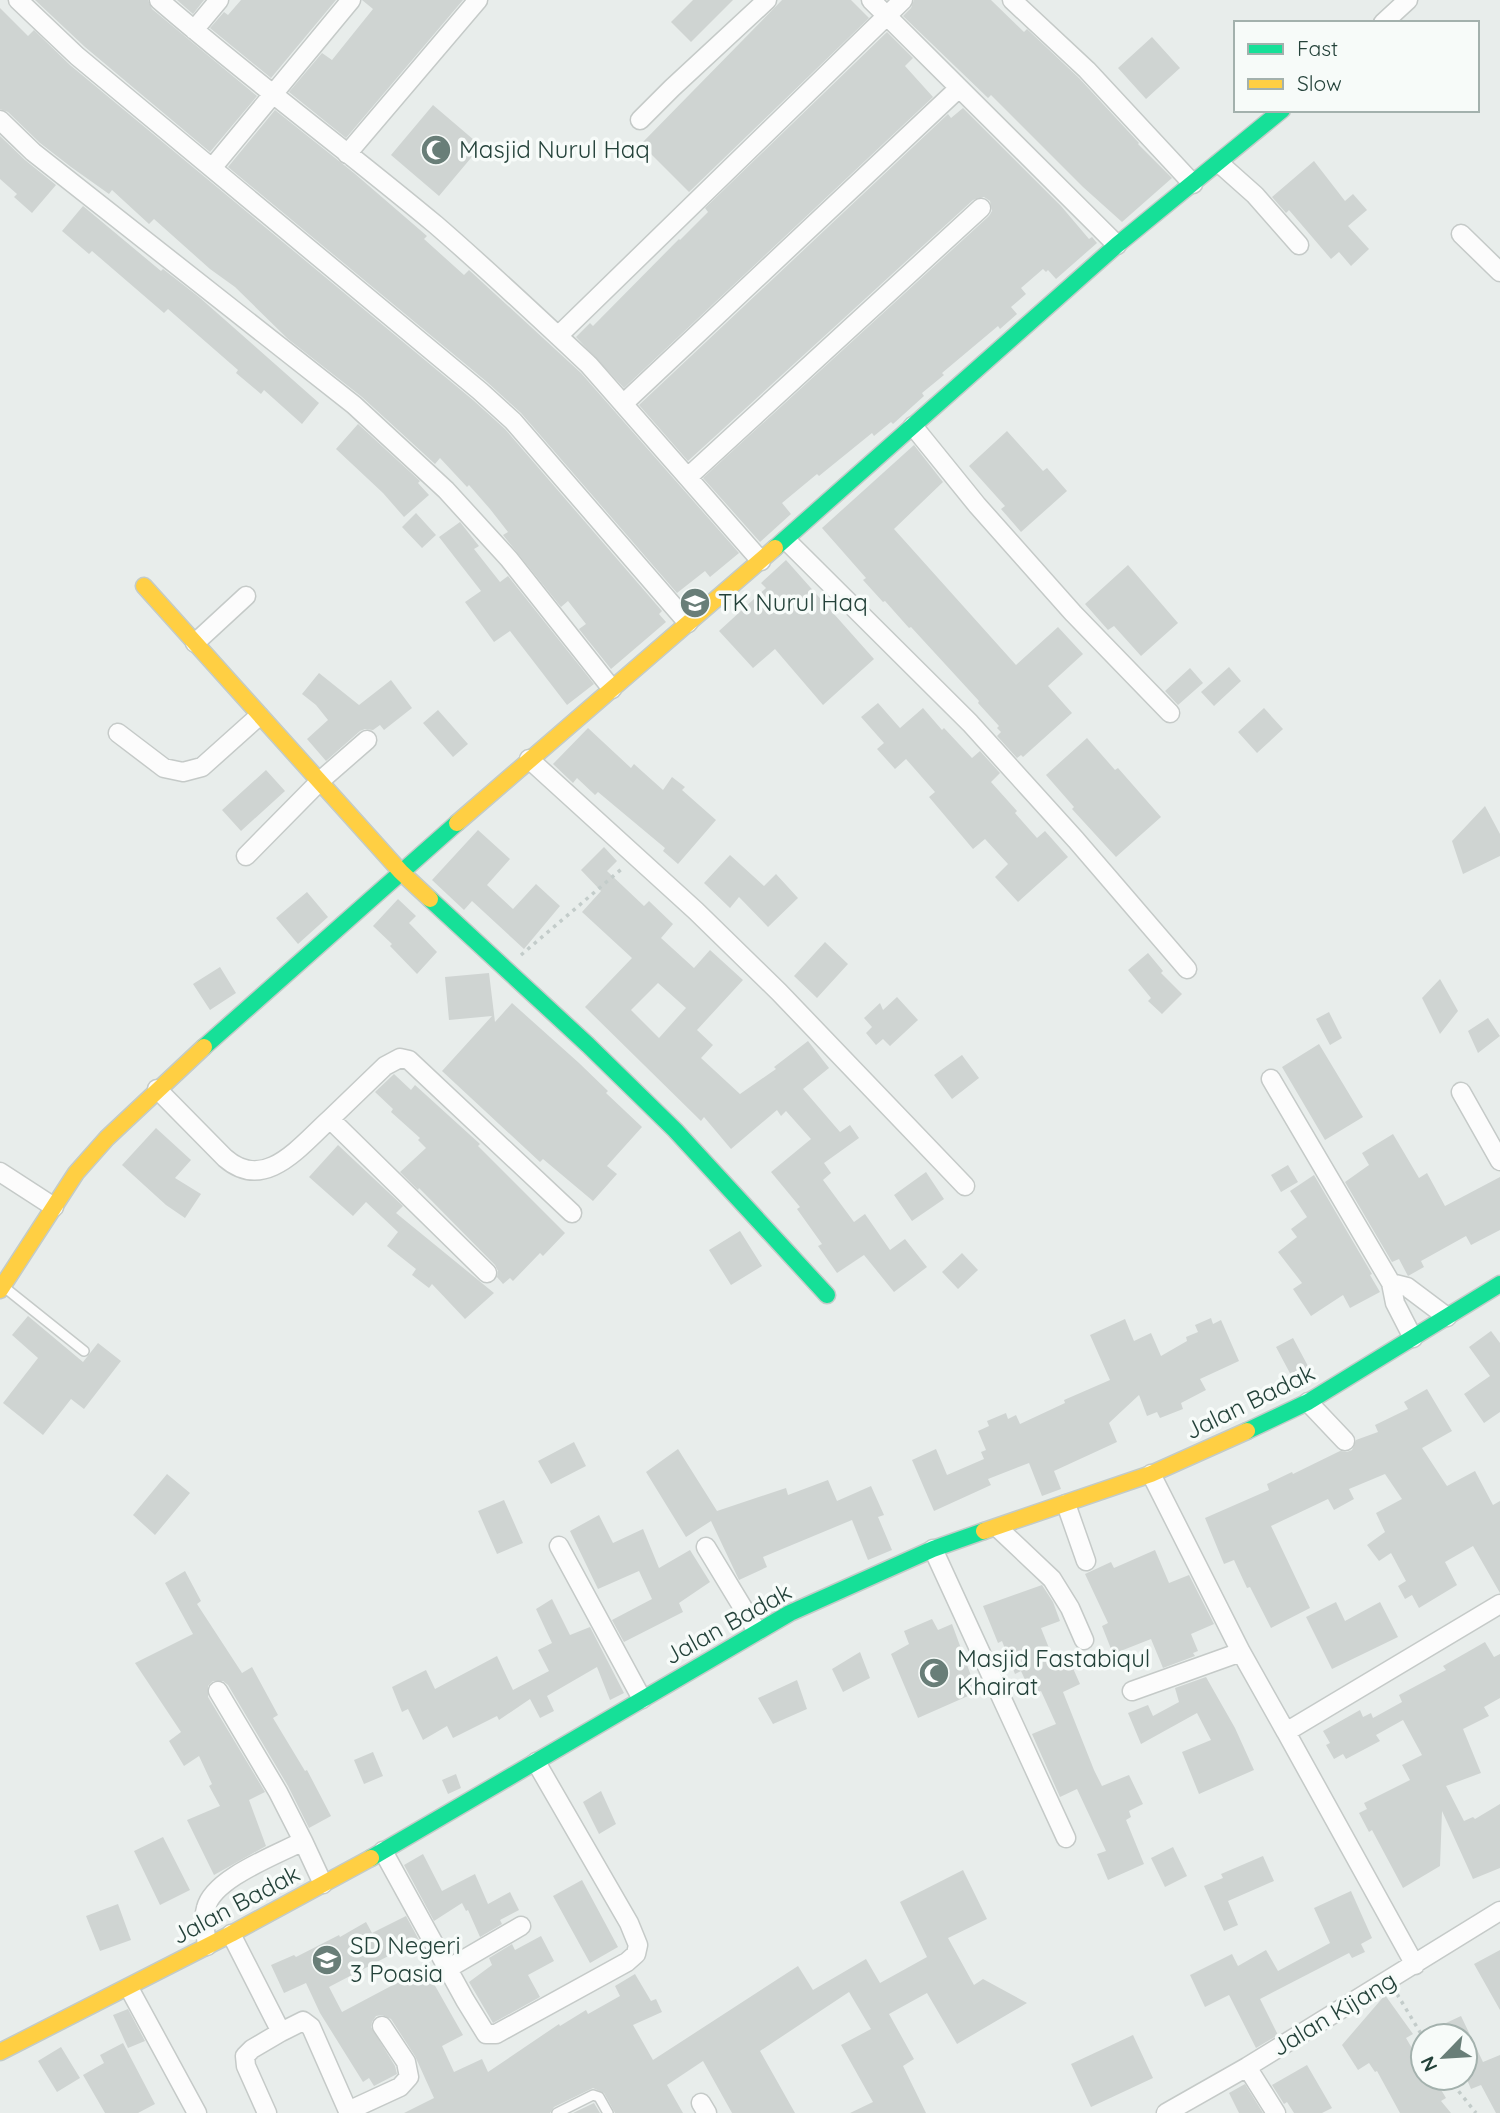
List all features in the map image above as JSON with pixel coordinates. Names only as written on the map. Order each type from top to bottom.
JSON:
[{"type":"street","points":[[18,0],[77,56],[481,391],[513,421],[688,623]]},
{"type":"street","points":[[159,0],[436,226],[589,365],[761,561]]},
{"type":"street","points":[[194,30],[219,0]]},
{"type":"street","points":[[212,168],[351,0]]},
{"type":"street","points":[[347,154],[478,0]]},
{"type":"street","points":[[640,120],[767,0]]},
{"type":"street","points":[[871,0],[1117,245]]},
{"type":"street","points":[[558,337],[903,0]]},
{"type":"street","points":[[1012,0],[1087,70],[1193,184]]},
{"type":"street","points":[[1385,21],[1408,0]]},
{"type":"street","points":[[623,404],[959,88]]},
{"type":"street","points":[[1,1288],[76,1173],[157,1088],[529,759],[786,540],[1117,245],[1280,112]]},
{"type":"street","points":[[0,120],[33,152],[355,405],[446,490],[509,559],[611,689]]},
{"type":"street","points":[[1219,163],[1255,195],[1299,245]]},
{"type":"street","points":[[688,477],[981,208]]},
{"type":"street","points":[[1461,234],[1500,272]]},
{"type":"street","points":[[913,426],[977,505],[1073,613],[1170,713]]},
{"type":"street","points":[[786,540],[971,723],[1187,969]]},
{"type":"street","points":[[144,586],[401,872],[588,1045],[675,1130],[827,1295]]},
{"type":"street","points":[[195,643],[246,596]]},
{"type":"street","points":[[118,733],[164,768],[183,772],[202,767],[259,716]]},
{"type":"street","points":[[246,856],[320,780],[367,740]]},
{"type":"street","points":[[529,759],[696,911],[779,992],[965,1186]]},
{"type":"street","points":[[157,1088],[235,1166],[248,1171],[269,1169],[280,1163],[330,1119],[385,1066],[400,1058],[409,1060],[572,1213]]},
{"type":"street","points":[[1271,1079],[1391,1283],[1395,1303],[1413,1338]]},
{"type":"street","points":[[1461,1092],[1500,1161]]},
{"type":"street","points":[[330,1119],[487,1273]]},
{"type":"street","points":[[0,1172],[54,1207]]},
{"type":"street","points":[[1391,1283],[1407,1287],[1447,1317]]},
{"type":"street","name":"Jalan Badak","points":[[0,2052],[231,1934],[383,1851],[790,1613],[933,1549],[1151,1474],[1308,1402],[1500,1284]]},
{"type":"street","points":[[1308,1402],[1345,1441]]},
{"type":"street","points":[[1151,1474],[1241,1652],[1415,1965]]},
{"type":"street","points":[[1066,1504],[1086,1561]]},
{"type":"street","points":[[998,1528],[1052,1579],[1070,1608],[1084,1640]]},
{"type":"street","points":[[559,1546],[642,1699]]},
{"type":"street","points":[[706,1547],[757,1631]]},
{"type":"street","points":[[933,1549],[1066,1838]]},
{"type":"street","points":[[1286,1731],[1500,1604]]},
{"type":"street","points":[[1132,1691],[1241,1652]]},
{"type":"street","points":[[218,1691],[278,1792],[323,1884]]},
{"type":"street","points":[[383,1851],[486,2034],[491,2034],[595,1981],[636,1954],[638,1945],[629,1923],[536,1762]]},
{"type":"street","points":[[207,1946],[204,1919],[206,1905],[211,1896],[223,1883],[303,1841]]},
{"type":"street","name":"Jalan Kijang","points":[[1166,2113],[1247,2067],[1500,1911]]},
{"type":"street","points":[[449,1968],[521,1926]]},
{"type":"street","points":[[231,1934],[281,2032]]},
{"type":"street","points":[[128,1988],[197,2113]]},
{"type":"street","points":[[267,2113],[246,2066],[245,2056],[252,2049],[300,2022],[309,2025],[346,2112],[400,2087],[409,2077],[406,2062],[382,2026]]},
{"type":"street","points":[[1247,2067],[1276,2113]]},
{"type":"lane","points":[[1,1288],[84,1351]]},
{"type":"lane","points":[[557,2113],[593,2095],[599,2097],[608,2113]]},
{"type":"path","points":[[505,968],[636,856]]},
{"type":"path","points":[[1389,1981],[1414,2022]]},
{"type":"path","points":[[1459,2092],[1476,2113]]},
{"type":"building","points":[[35,0],[148,0],[152,9],[257,96],[210,152],[85,47]]},
{"type":"building","points":[[177,0],[204,0],[193,14]]},
{"type":"building","points":[[241,0],[336,0],[271,78],[210,28],[224,12],[228,15]]},
{"type":"building","points":[[362,0],[463,0],[346,138],[289,92],[322,53],[332,60],[373,9]]},
{"type":"building","points":[[693,0],[733,0],[691,42],[671,22]]},
{"type":"building","points":[[782,0],[851,0],[869,18],[689,192],[641,144]]},
{"type":"building","points":[[914,0],[991,0],[1024,32],[1027,29],[1079,78],[1172,178],[1122,222],[991,95],[988,98],[903,16]]},
{"type":"building","points":[[0,8],[28,36],[34,30],[70,65],[505,429],[662,611],[659,614],[666,622],[611,669],[579,629],[586,624],[568,601],[561,607],[503,535],[508,532],[490,509],[440,458],[435,464],[362,397],[288,339],[235,287],[210,269],[154,219],[149,224],[112,190],[109,194],[71,167],[40,143],[8,112],[0,109]]},
{"type":"building","points":[[887,32],[913,58],[905,66],[933,97],[624,388],[576,337],[590,323],[593,326],[708,212],[705,208]]},
{"type":"building","points":[[1152,37],[1180,68],[1146,99],[1118,68]]},
{"type":"building","name":"Masjid Nurul Haq","points":[[433,105],[481,146],[439,196],[391,155]]},
{"type":"building","points":[[963,108],[1061,206],[1089,239],[1092,237],[1097,243],[1056,279],[1048,270],[1046,272],[1043,269],[1021,288],[1026,294],[1011,307],[1017,314],[1000,329],[998,326],[942,373],[944,375],[922,393],[924,396],[893,424],[891,422],[874,436],[872,433],[782,503],[791,514],[760,542],[703,478],[989,216],[992,211],[990,201],[984,197],[973,200],[688,461],[639,405],[948,114],[951,118]]},
{"type":"building","points":[[275,110],[427,236],[424,239],[464,275],[469,270],[581,373],[739,553],[710,577],[705,571],[677,593],[521,413],[228,167]]},
{"type":"building","points":[[0,136],[56,185],[32,213],[14,197],[17,194],[0,179]]},
{"type":"building","points":[[1314,161],[1345,201],[1353,194],[1367,210],[1348,226],[1369,249],[1351,266],[1339,252],[1331,259],[1289,210],[1286,213],[1272,197]]},
{"type":"building","points":[[83,206],[161,271],[163,269],[199,297],[319,403],[302,424],[264,390],[261,394],[236,373],[238,370],[168,309],[164,313],[92,251],[89,254],[62,231]]},
{"type":"building","points":[[358,424],[420,481],[418,483],[429,495],[404,517],[383,493],[336,449]]},
{"type":"building","points":[[1007,431],[1043,471],[1047,468],[1067,491],[1021,532],[1001,509],[1005,506],[969,466]]},
{"type":"building","points":[[914,445],[943,482],[894,529],[1016,665],[1058,627],[1083,654],[1048,686],[1072,713],[1023,757],[1021,755],[1017,758],[997,736],[1001,732],[997,728],[999,726],[979,701],[911,627],[909,628],[863,580],[866,578],[822,528]]},
{"type":"building","points":[[416,513],[436,535],[422,548],[402,527]]},
{"type":"building","points":[[460,522],[479,546],[474,549],[500,582],[508,576],[594,684],[567,705],[510,631],[494,642],[465,602],[481,591],[439,537]]},
{"type":"building","points":[[786,560],[874,659],[823,705],[775,649],[753,668],[719,631],[766,588],[761,583]]},
{"type":"building","points":[[1128,565],[1178,623],[1141,656],[1114,626],[1108,630],[1085,604]]},
{"type":"building","points":[[1229,667],[1241,681],[1214,706],[1201,692]]},
{"type":"building","points":[[1190,668],[1203,683],[1178,705],[1165,691]]},
{"type":"building","points":[[319,673],[359,705],[391,680],[412,708],[384,730],[380,725],[373,730],[360,731],[326,761],[307,739],[328,720],[316,705],[302,694]]},
{"type":"building","points":[[878,703],[900,728],[923,708],[972,758],[980,751],[1000,773],[991,782],[1017,811],[1015,813],[1037,838],[1045,831],[1068,857],[1018,902],[995,877],[1008,864],[985,839],[973,849],[929,797],[935,792],[906,759],[895,769],[877,749],[884,743],[861,717]]},
{"type":"building","points":[[1264,708],[1283,729],[1257,753],[1238,732]]},
{"type":"building","points":[[438,710],[468,744],[453,757],[423,723]]},
{"type":"building","points":[[588,728],[631,768],[634,764],[663,790],[672,777],[685,787],[682,790],[716,820],[678,864],[663,851],[665,848],[598,792],[595,795],[577,778],[573,783],[553,764]]},
{"type":"building","points":[[1087,738],[1115,770],[1118,768],[1161,817],[1116,857],[1072,809],[1074,807],[1046,775]]},
{"type":"building","points":[[266,770],[285,791],[241,831],[222,810]]},
{"type":"building","points":[[1485,806],[1500,834],[1500,856],[1463,874],[1452,841]]},
{"type":"building","points":[[478,830],[510,859],[487,885],[513,909],[536,884],[560,906],[524,949],[472,901],[464,910],[432,880]]},
{"type":"building","points":[[604,847],[617,861],[607,871],[644,906],[649,901],[673,924],[661,938],[694,968],[710,950],[743,980],[697,1030],[713,1045],[701,1058],[740,1094],[776,1069],[774,1067],[808,1041],[829,1068],[803,1089],[840,1132],[850,1125],[859,1138],[824,1163],[831,1173],[823,1180],[854,1222],[865,1214],[890,1250],[905,1239],[927,1267],[894,1292],[864,1255],[837,1273],[818,1246],[822,1244],[797,1209],[800,1207],[771,1172],[811,1139],[786,1111],[781,1116],[777,1110],[731,1149],[704,1117],[701,1121],[585,1007],[632,958],[582,912],[601,891],[581,870]],"holes":[[[658,983],[686,1008],[659,1038],[631,1010]]]},
{"type":"building","points":[[730,855],[764,886],[776,874],[798,898],[768,927],[739,897],[730,908],[704,883]]},
{"type":"building","points":[[307,892],[328,917],[298,944],[276,918]]},
{"type":"building","points":[[398,899],[416,916],[409,923],[437,952],[417,974],[373,926]]},
{"type":"building","points":[[825,942],[848,964],[817,998],[794,976]]},
{"type":"building","points":[[1148,953],[1163,971],[1161,973],[1182,994],[1162,1014],[1148,1001],[1151,998],[1128,970]]},
{"type":"building","points":[[220,967],[236,993],[210,1010],[193,984]]},
{"type":"building","points":[[489,973],[495,1022],[512,1003],[579,1063],[642,1127],[607,1166],[617,1174],[593,1201],[543,1159],[540,1162],[442,1071],[492,1016],[449,1020],[445,977]]},
{"type":"building","points":[[1440,979],[1458,1011],[1440,1034],[1422,998]]},
{"type":"building","points":[[897,997],[918,1020],[890,1046],[883,1039],[876,1045],[866,1033],[872,1027],[864,1018],[880,1003],[883,1010]]},
{"type":"building","points":[[1329,1012],[1342,1038],[1330,1045],[1316,1019]]},
{"type":"building","points":[[1488,1018],[1500,1036],[1478,1053],[1468,1031]]},
{"type":"building","points":[[1319,1044],[1363,1117],[1325,1140],[1282,1067]]},
{"type":"building","points":[[962,1055],[979,1078],[952,1099],[934,1075]]},
{"type":"building","points":[[394,1074],[411,1090],[415,1085],[480,1144],[478,1146],[565,1233],[543,1256],[540,1253],[513,1281],[510,1278],[503,1284],[497,1277],[495,1265],[400,1172],[426,1148],[418,1140],[420,1138],[391,1112],[393,1109],[375,1092]]},
{"type":"building","points":[[156,1128],[191,1160],[175,1178],[201,1194],[185,1218],[166,1205],[122,1165]]},
{"type":"building","points":[[1393,1134],[1419,1178],[1427,1173],[1445,1206],[1500,1177],[1500,1230],[1471,1245],[1466,1236],[1421,1261],[1424,1267],[1408,1276],[1399,1259],[1392,1262],[1345,1182],[1369,1165],[1362,1153]]},
{"type":"building","points":[[338,1145],[403,1206],[396,1213],[494,1293],[465,1319],[432,1284],[429,1288],[412,1275],[416,1269],[387,1246],[398,1232],[366,1202],[353,1216],[309,1177]]},
{"type":"building","points":[[1288,1165],[1298,1182],[1281,1192],[1271,1175]]},
{"type":"building","points":[[926,1172],[944,1199],[912,1221],[894,1195]]},
{"type":"building","points":[[1314,1175],[1380,1292],[1350,1308],[1343,1295],[1311,1316],[1293,1289],[1302,1283],[1278,1252],[1297,1237],[1291,1229],[1307,1217],[1290,1191]]},
{"type":"building","points":[[740,1231],[762,1266],[731,1285],[709,1250]]},
{"type":"building","points":[[962,1253],[978,1270],[958,1289],[942,1272]]},
{"type":"building","points":[[28,1316],[83,1362],[98,1343],[121,1361],[84,1409],[71,1399],[43,1435],[3,1403],[38,1358],[12,1335]]},
{"type":"building","points":[[1211,1318],[1213,1324],[1221,1320],[1239,1361],[1200,1379],[1206,1390],[1181,1403],[1183,1409],[1160,1418],[1157,1412],[1147,1416],[1139,1395],[1109,1423],[1117,1442],[1054,1471],[1061,1489],[1042,1496],[1029,1463],[988,1479],[991,1485],[934,1511],[912,1460],[936,1449],[947,1475],[984,1459],[981,1452],[986,1450],[978,1431],[989,1426],[987,1421],[1006,1413],[1008,1419],[1016,1415],[1020,1424],[1065,1403],[1064,1400],[1110,1380],[1090,1335],[1125,1319],[1134,1341],[1151,1333],[1161,1356],[1187,1341],[1186,1337],[1198,1332],[1195,1325]]},
{"type":"building","points":[[1491,1331],[1500,1343],[1500,1412],[1484,1423],[1464,1394],[1490,1376],[1469,1347]]},
{"type":"building","points":[[1293,1338],[1309,1368],[1292,1377],[1276,1347]]},
{"type":"building","points":[[1427,1389],[1452,1431],[1422,1448],[1447,1486],[1475,1471],[1493,1505],[1500,1501],[1500,1593],[1473,1546],[1445,1562],[1457,1585],[1419,1608],[1412,1595],[1405,1599],[1398,1586],[1406,1581],[1391,1553],[1379,1561],[1367,1545],[1385,1532],[1376,1513],[1402,1499],[1385,1474],[1349,1489],[1354,1499],[1334,1510],[1328,1499],[1271,1526],[1310,1608],[1271,1628],[1234,1560],[1224,1564],[1205,1518],[1269,1490],[1267,1484],[1292,1472],[1293,1474],[1340,1451],[1352,1450],[1356,1440],[1378,1432],[1375,1425],[1408,1409],[1404,1402]]},
{"type":"building","points":[[574,1442],[586,1466],[551,1484],[538,1461]]},
{"type":"building","points":[[678,1449],[717,1511],[786,1488],[788,1495],[828,1480],[837,1501],[871,1486],[884,1515],[878,1517],[892,1550],[868,1560],[852,1520],[763,1557],[767,1567],[739,1580],[711,1521],[686,1537],[646,1472]]},
{"type":"building","points":[[167,1474],[190,1493],[155,1535],[133,1515]]},
{"type":"building","points":[[504,1500],[523,1543],[497,1554],[478,1511]]},
{"type":"building","points":[[599,1515],[613,1543],[643,1529],[659,1568],[690,1550],[710,1582],[679,1603],[683,1612],[624,1642],[612,1620],[652,1599],[639,1571],[598,1589],[570,1531]]},
{"type":"building","points":[[1155,1550],[1169,1583],[1189,1575],[1214,1624],[1191,1634],[1198,1651],[1193,1653],[1195,1656],[1163,1668],[1151,1639],[1113,1654],[1102,1626],[1108,1623],[1085,1574],[1111,1562],[1114,1568]]},
{"type":"building","points":[[185,1571],[201,1601],[197,1604],[242,1673],[252,1667],[278,1715],[273,1718],[305,1771],[307,1770],[331,1816],[309,1828],[288,1786],[228,1685],[223,1681],[213,1681],[208,1686],[208,1697],[265,1792],[249,1800],[266,1846],[214,1875],[187,1820],[220,1806],[209,1786],[212,1784],[199,1756],[184,1766],[169,1741],[181,1732],[135,1663],[193,1634],[165,1583]]},
{"type":"building","points":[[1042,1585],[1053,1602],[1060,1621],[1041,1628],[1055,1663],[1068,1657],[1080,1684],[1063,1692],[1094,1770],[1102,1786],[1129,1775],[1143,1804],[1129,1811],[1131,1817],[1126,1820],[1144,1864],[1108,1880],[1097,1854],[1106,1851],[1077,1789],[1060,1797],[1032,1734],[1056,1724],[1041,1691],[1032,1695],[1021,1671],[1015,1674],[1002,1641],[998,1643],[983,1606]]},
{"type":"building","points":[[552,1599],[570,1635],[590,1627],[624,1693],[610,1700],[597,1667],[547,1696],[554,1711],[540,1718],[530,1699],[499,1720],[497,1716],[453,1738],[447,1726],[423,1740],[408,1709],[402,1712],[392,1687],[426,1670],[435,1689],[497,1656],[513,1690],[549,1671],[538,1650],[552,1643],[536,1609]]},
{"type":"building","points":[[1336,1602],[1345,1621],[1380,1602],[1398,1637],[1332,1669],[1306,1617]]},
{"type":"building","name":"Masjid Fastabiqul Khairat","points":[[932,1619],[938,1630],[952,1624],[977,1692],[918,1718],[891,1654],[909,1644],[904,1631]]},
{"type":"building","points":[[1485,1642],[1494,1657],[1500,1654],[1500,1698],[1484,1707],[1489,1716],[1463,1729],[1481,1773],[1446,1786],[1464,1821],[1473,1817],[1475,1819],[1500,1804],[1500,1868],[1473,1879],[1442,1811],[1440,1866],[1403,1888],[1372,1830],[1369,1832],[1359,1813],[1367,1809],[1364,1803],[1410,1780],[1402,1765],[1422,1755],[1403,1720],[1376,1735],[1380,1741],[1346,1759],[1343,1754],[1334,1759],[1326,1745],[1330,1743],[1323,1731],[1360,1710],[1363,1717],[1371,1713],[1373,1718],[1402,1702],[1399,1695],[1446,1670],[1443,1666]]},
{"type":"building","points":[[860,1652],[870,1678],[843,1692],[832,1669]]},
{"type":"building","points":[[1206,1677],[1235,1728],[1254,1770],[1199,1794],[1182,1752],[1211,1740],[1197,1713],[1141,1744],[1128,1713],[1148,1705],[1153,1716],[1179,1702],[1175,1688]]},
{"type":"building","points":[[797,1680],[807,1709],[773,1724],[758,1698]]},
{"type":"building","points":[[373,1752],[383,1776],[364,1784],[354,1760]]},
{"type":"building","points":[[456,1774],[461,1788],[448,1794],[442,1780]]},
{"type":"building","points":[[601,1791],[616,1824],[599,1834],[583,1802]]},
{"type":"building","points":[[163,1837],[190,1890],[160,1905],[134,1851]]},
{"type":"building","points":[[1173,1847],[1187,1876],[1165,1887],[1151,1858]]},
{"type":"building","points":[[423,1854],[442,1891],[475,1874],[488,1904],[510,1892],[519,1910],[500,1920],[502,1924],[480,1937],[462,1903],[434,1921],[404,1865]]},
{"type":"building","points":[[1263,1856],[1274,1881],[1228,1901],[1238,1925],[1224,1931],[1204,1886],[1223,1878],[1221,1874]]},
{"type":"building","points":[[963,1870],[987,1919],[948,1938],[974,1985],[983,1979],[1027,2003],[957,2044],[927,1993],[889,2014],[914,2059],[903,2066],[926,2113],[850,2113],[873,2102],[841,2045],[871,2029],[849,1992],[760,2051],[795,2113],[732,2113],[703,2061],[667,2085],[683,2113],[615,2113],[604,2093],[593,2088],[554,2107],[550,2113],[404,2113],[434,2098],[415,2056],[391,2019],[382,2015],[376,2016],[371,2027],[395,2066],[397,2074],[374,2086],[369,2078],[363,2082],[320,2013],[306,1983],[284,1993],[271,1965],[294,1955],[296,1957],[366,1922],[372,1933],[406,1916],[419,1940],[329,1987],[342,2012],[425,1968],[463,2035],[442,2046],[454,2072],[482,2059],[488,2072],[559,2024],[560,2026],[586,2010],[588,2014],[620,1996],[615,1986],[635,1974],[651,2001],[656,1999],[662,2012],[633,2025],[653,2060],[798,1966],[813,1990],[866,1959],[880,1983],[927,1957],[900,1902]]},
{"type":"building","points":[[582,1880],[618,1947],[590,1963],[553,1896]]},
{"type":"building","points":[[1351,1891],[1372,1938],[1361,1944],[1365,1952],[1352,1958],[1349,1953],[1260,1999],[1278,2035],[1256,2048],[1229,1995],[1205,2007],[1190,1975],[1232,1954],[1238,1966],[1266,1950],[1278,1971],[1330,1943],[1314,1908]]},
{"type":"building","points":[[118,1904],[131,1940],[100,1951],[86,1916]]},
{"type":"building","points":[[541,1936],[554,1961],[528,1975],[540,1997],[493,2023],[469,1982],[492,1965],[489,1958],[512,1944],[515,1950]]},
{"type":"building","points":[[1500,1950],[1500,2010],[1474,1964]]},
{"type":"building","points":[[1385,1995],[1409,2028],[1409,2036],[1406,2038],[1409,2043],[1409,2092],[1442,2092],[1446,2098],[1441,2101],[1451,2113],[1400,2113],[1377,2071],[1375,2072],[1369,2063],[1358,2070],[1342,2045]]},
{"type":"building","points":[[128,2009],[145,2041],[128,2048],[113,2015]]},
{"type":"building","points":[[1461,2016],[1464,2022],[1448,2022]]},
{"type":"building","points":[[1133,2035],[1153,2078],[1091,2107],[1071,2064]]},
{"type":"building","points":[[123,2043],[155,2104],[138,2113],[105,2113],[83,2075],[104,2063],[100,2055]]},
{"type":"building","points":[[61,2047],[80,2078],[57,2092],[38,2061]]},
{"type":"building","points":[[1479,2054],[1483,2062],[1500,2055],[1500,2113],[1496,2113],[1481,2085],[1479,2086]]},
{"type":"building","points":[[1307,2065],[1332,2108],[1322,2113],[1294,2113],[1287,2102],[1284,2104],[1272,2085]]},
{"type":"building","points":[[1245,2084],[1263,2113],[1239,2113],[1229,2093]]},
{"type":"building","points":[[594,2103],[600,2113],[573,2113]]},
{"type":"traffic: fast","points":[[775,548],[1117,245],[1280,112]]},
{"type":"traffic: fast","points":[[204,1047],[457,823]]},
{"type":"traffic: fast","points":[[430,899],[588,1045],[675,1130],[827,1295]]},
{"type":"traffic: fast","points":[[1247,1431],[1308,1402],[1500,1284]]},
{"type":"traffic: fast","points":[[371,1858],[790,1613],[933,1549],[984,1531]]},
{"type":"traffic: slow","points":[[457,823],[775,548]]},
{"type":"traffic: slow","points":[[144,586],[401,872],[430,899]]},
{"type":"traffic: slow","points":[[0,1290],[76,1173],[107,1138],[204,1047]]},
{"type":"traffic: slow","points":[[984,1531],[1151,1474],[1247,1431]]},
{"type":"traffic: slow","points":[[0,2052],[231,1934],[371,1858]]},
{"type":"place","name":"Masjid Nurul Haq","points":[[436,150]]},
{"type":"place","name":"TK Nurul Haq","points":[[695,603]]},
{"type":"place","name":"Masjid Fastabiqul Khairat","points":[[934,1673]]},
{"type":"place","name":"SD Negeri 3 Poasia","points":[[327,1960]]}]
